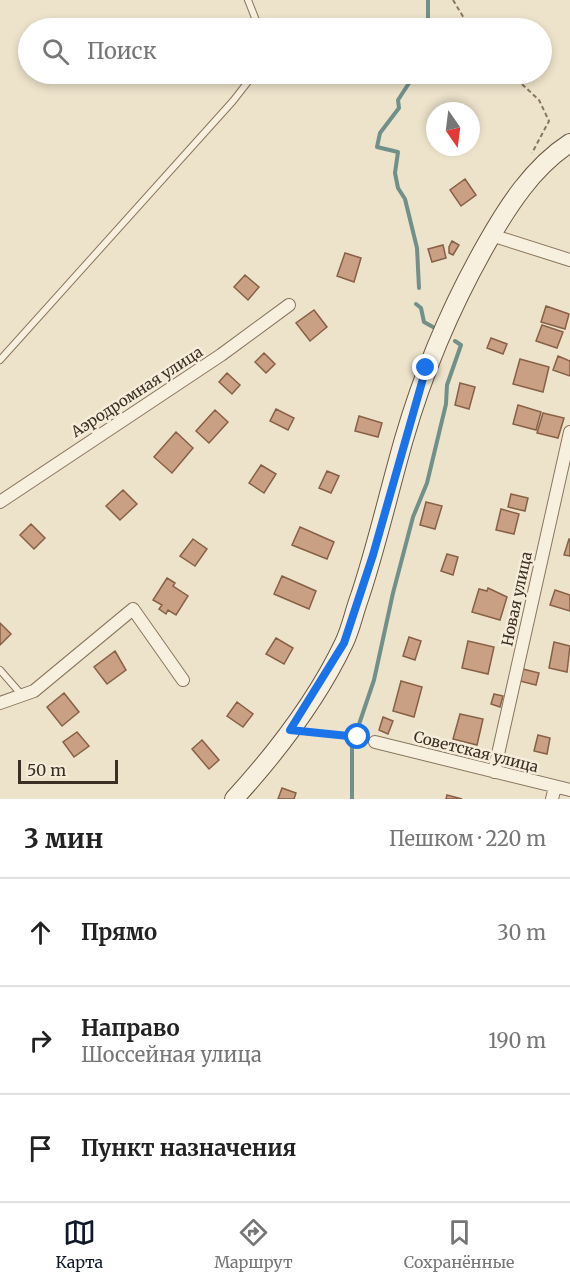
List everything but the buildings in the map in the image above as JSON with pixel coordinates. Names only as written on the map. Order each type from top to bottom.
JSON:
[{"type":"main road","points":[[234,799],[262,768],[290,730],[344,643],[370,564],[426,368],[450,310],[518,192],[556,152],[570,143]]},
{"type":"street","points":[[491,236],[570,260]]},
{"type":"street","name":"Аэродромная улица","points":[[0,502],[221,355],[289,305]]},
{"type":"street","name":"Новая улица","points":[[494,772],[570,432]]},
{"type":"street","points":[[0,703],[34,691],[133,609],[183,680]]},
{"type":"street","name":"Советская улица","points":[[375,741],[494,772],[554,793],[570,790]]},
{"type":"lane","points":[[248,0],[255,18]]},
{"type":"lane","points":[[0,360],[246,84]]},
{"type":"lane","points":[[0,670],[21,694]]},
{"type":"path","points":[[453,0],[464,18]]},
{"type":"path","points":[[522,84],[539,100],[549,121],[529,158]]},
{"type":"path","points":[[290,730],[358,737]]},
{"type":"waterway","points":[[428,0],[428,18]]},
{"type":"waterway","points":[[408,84],[398,100],[399,108],[380,133],[377,147],[398,152],[395,173],[398,188],[405,199],[417,248],[419,288]]},
{"type":"waterway","points":[[416,304],[421,308],[424,322],[433,327]]},
{"type":"waterway","points":[[352,799],[352,745],[374,680],[413,517],[427,483],[446,404],[447,385],[461,345],[455,341]]},
{"type":"route","points":[[358,737],[290,730],[344,643],[373,555],[426,368]]}]
